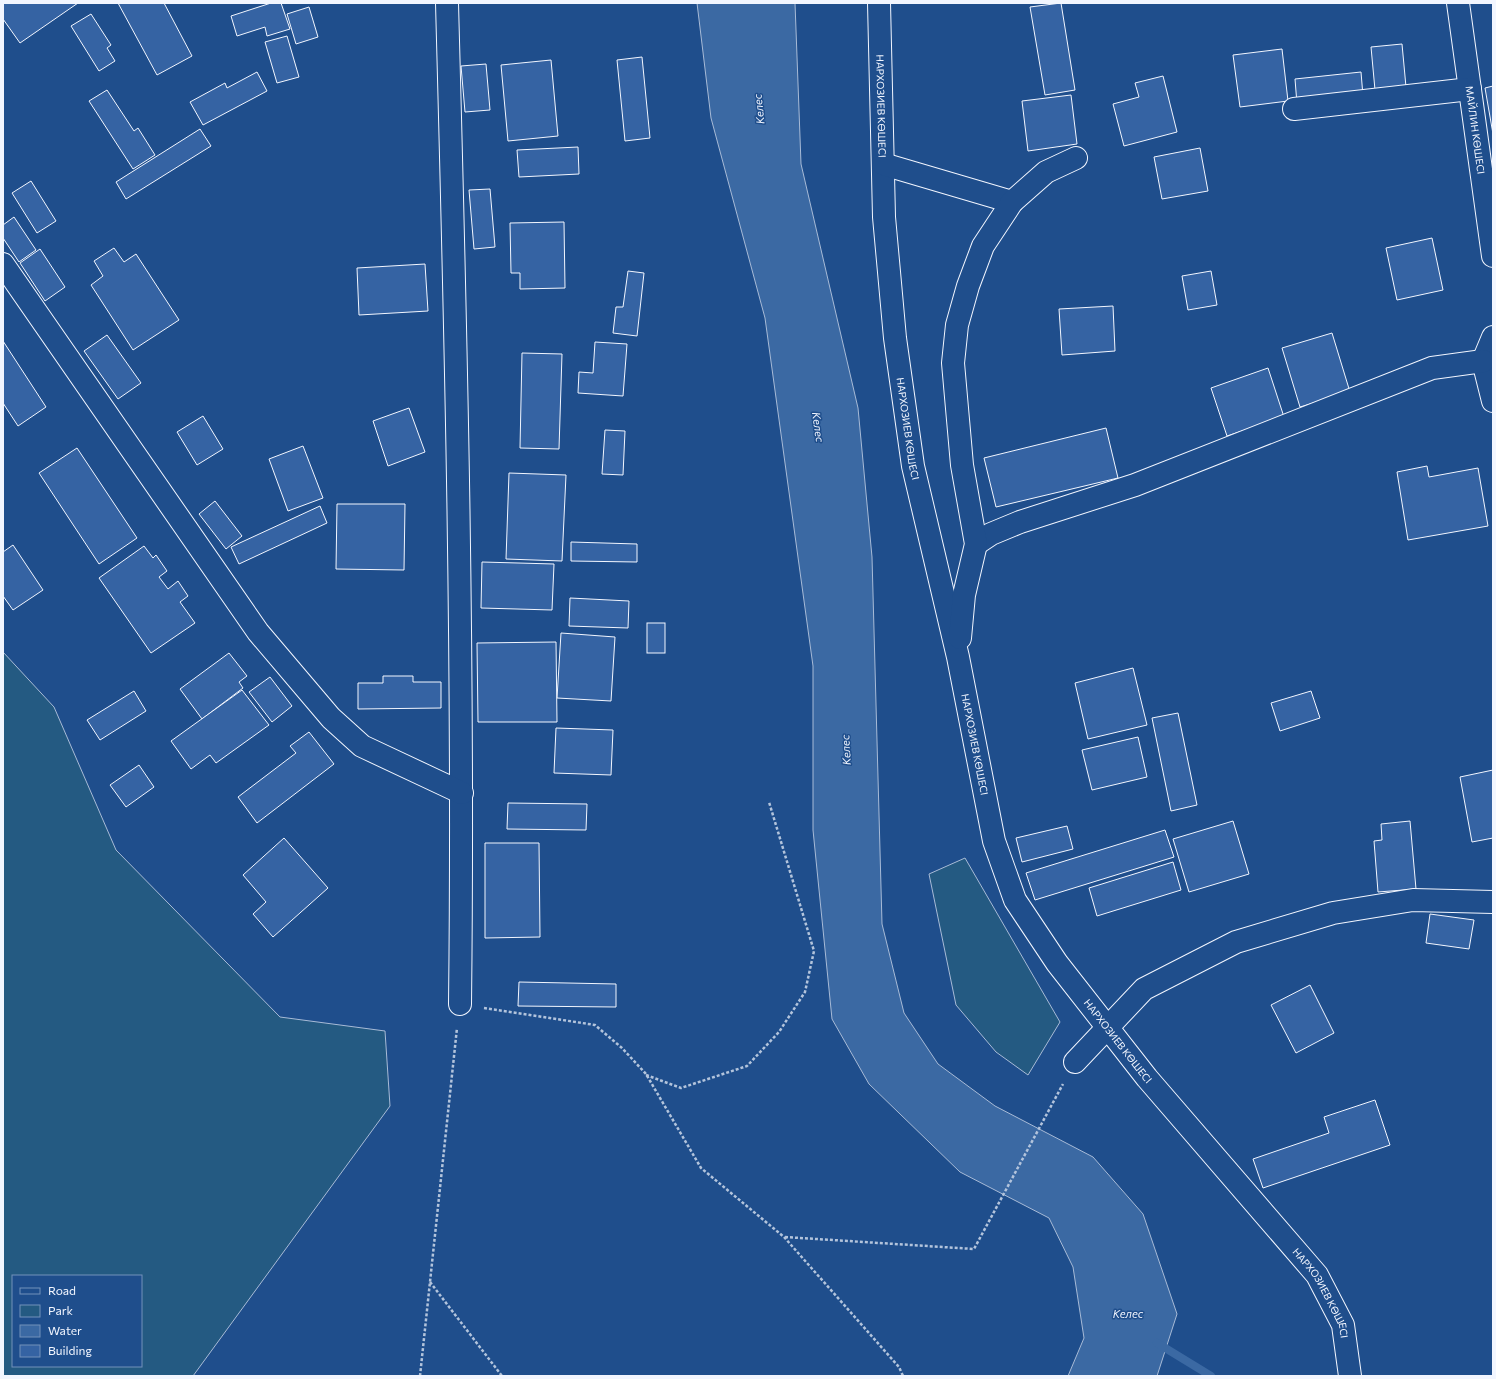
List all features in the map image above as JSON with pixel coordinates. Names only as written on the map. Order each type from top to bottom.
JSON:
[{"type":"street","points":[[447,3],[452,178],[462,793],[460,1004]]},
{"type":"street","name":"НАРХОЗИЕВ КӨШЕСІ","points":[[879,3],[884,217],[895,338],[913,466],[958,657],[994,842],[1015,900],[1057,963],[1147,1078],[1316,1275],[1343,1325],[1350,1376]]},
{"type":"street","name":"МАЙЛИН КӨШЕСІ","points":[[1458,3],[1493,256]]},
{"type":"street","points":[[1294,109],[1470,89]]},
{"type":"street","points":[[958,657],[964,595],[976,544],[962,465],[952,363],[957,325],[968,286],[983,246],[1012,202],[1046,172],[1076,158]]},
{"type":"street","points":[[883,164],[1012,202]]},
{"type":"street","points":[[3,264],[258,632],[331,718],[362,746],[462,793]]},
{"type":"street","points":[[1493,337],[1483,361],[1493,401]]},
{"type":"street","points":[[976,544],[991,534],[1006,528],[1135,485],[1432,368],[1483,361]]},
{"type":"street","points":[[1075,1062],[1144,989],[1236,942],[1333,912],[1406,901],[1493,902]]},
{"type":"path","points":[[646,1074],[681,1088],[747,1066],[779,1032],[805,992],[814,951],[769,802]]},
{"type":"path","points":[[420,1376],[460,1004],[595,1025],[622,1048],[646,1074],[701,1168],[784,1237],[899,1367],[903,1376]]},
{"type":"path","points":[[784,1237],[974,1249],[1075,1062]]},
{"type":"path","points":[[430,1281],[502,1376]]},
{"type":"green space","points":[[3,652],[54,707],[116,850],[280,1017],[385,1031],[390,1106],[193,1376],[3,1376]]},
{"type":"green space","points":[[965,858],[1060,1022],[1028,1075],[996,1052],[956,1005],[929,874]]},
{"type":"water","name":"Келес","points":[[697,3],[795,3],[801,164],[858,408],[872,557],[882,924],[904,1013],[938,1064],[995,1106],[1093,1157],[1143,1214],[1177,1314],[1157,1376],[1068,1376],[1084,1338],[1073,1267],[1049,1218],[960,1172],[869,1084],[832,1019],[813,830],[813,666],[765,318],[711,118]]},
{"type":"building","points":[[3,3],[78,3],[20,43],[3,19]]},
{"type":"building","points":[[118,3],[164,3],[192,56],[157,75]]},
{"type":"building","points":[[271,3],[281,3],[290,29],[267,36],[265,27],[237,36],[231,16]]},
{"type":"building","points":[[1061,3],[1075,90],[1045,95],[1030,7]]},
{"type":"building","points":[[309,7],[318,37],[296,44],[287,14]]},
{"type":"building","points":[[91,14],[111,45],[107,48],[115,61],[99,71],[71,26]]},
{"type":"building","points":[[287,36],[299,77],[277,83],[265,42]]},
{"type":"building","points":[[1402,44],[1406,87],[1375,90],[1371,47]]},
{"type":"building","points":[[1282,49],[1288,101],[1240,107],[1233,55]]},
{"type":"building","points":[[642,57],[650,138],[625,141],[617,60]]},
{"type":"building","points":[[551,60],[558,136],[508,141],[501,65]]},
{"type":"building","points":[[486,64],[490,110],[465,112],[461,66]]},
{"type":"building","points":[[257,72],[267,91],[203,125],[190,102],[225,83],[227,88]]},
{"type":"building","points":[[1361,72],[1363,96],[1297,104],[1295,79]]},
{"type":"building","points":[[1163,76],[1177,132],[1124,146],[1113,104],[1139,97],[1135,83]]},
{"type":"building","points":[[1493,86],[1493,134],[1485,88]]},
{"type":"building","points":[[107,90],[134,131],[138,128],[155,155],[133,169],[89,101]]},
{"type":"building","points":[[1071,95],[1077,144],[1028,151],[1022,101]]},
{"type":"building","points":[[200,129],[211,146],[126,199],[116,182]]},
{"type":"building","points":[[578,147],[579,174],[519,177],[517,150]]},
{"type":"building","points":[[1200,148],[1208,191],[1162,199],[1154,157]]},
{"type":"building","points":[[31,181],[56,221],[37,233],[12,193]]},
{"type":"building","points":[[490,189],[495,247],[474,249],[469,190]]},
{"type":"building","points":[[14,217],[36,250],[19,262],[3,238],[3,225]]},
{"type":"building","points":[[564,222],[565,288],[520,289],[520,273],[511,273],[510,223]]},
{"type":"building","points":[[1432,238],[1443,290],[1397,300],[1386,248]]},
{"type":"building","points":[[114,248],[124,262],[136,254],[179,320],[133,350],[91,285],[103,276],[94,261]]},
{"type":"building","points":[[40,249],[65,287],[45,301],[20,263]]},
{"type":"building","points":[[425,264],[428,311],[359,315],[357,268]]},
{"type":"building","points":[[628,271],[644,273],[637,336],[613,333],[616,307],[623,307]]},
{"type":"building","points":[[1211,271],[1217,305],[1188,310],[1182,276]]},
{"type":"building","points":[[1113,306],[1115,351],[1062,355],[1059,309]]},
{"type":"building","points":[[1332,333],[1350,392],[1300,407],[1282,348]]},
{"type":"building","points":[[107,335],[141,383],[118,399],[84,351]]},
{"type":"building","points":[[3,341],[46,407],[18,426],[3,403]]},
{"type":"building","points":[[595,342],[627,344],[623,396],[578,393],[579,372],[593,373]]},
{"type":"building","points":[[522,353],[562,354],[559,449],[520,448]]},
{"type":"building","points":[[1268,368],[1284,417],[1227,436],[1211,388]]},
{"type":"building","points":[[409,408],[425,452],[388,466],[373,421]]},
{"type":"building","points":[[203,416],[223,449],[197,465],[177,432]]},
{"type":"building","points":[[1106,428],[1118,478],[996,507],[984,458]]},
{"type":"building","points":[[605,430],[625,431],[623,475],[602,474]]},
{"type":"building","points":[[303,446],[323,498],[288,511],[269,459]]},
{"type":"building","points":[[77,448],[137,538],[99,564],[39,473]]},
{"type":"building","points":[[1427,466],[1429,477],[1478,468],[1488,526],[1408,540],[1397,472]]},
{"type":"building","points":[[509,473],[566,475],[562,561],[506,559]]},
{"type":"building","points":[[215,501],[242,536],[226,549],[199,514]]},
{"type":"building","points":[[337,504],[405,504],[404,570],[336,569]]},
{"type":"building","points":[[320,506],[327,523],[239,564],[231,547]]},
{"type":"building","points":[[571,542],[637,544],[637,562],[571,561]]},
{"type":"building","points":[[13,545],[43,590],[13,610],[3,596],[3,552]]},
{"type":"building","points":[[144,546],[153,558],[156,555],[167,571],[159,577],[168,589],[178,581],[188,596],[180,602],[195,623],[151,653],[99,578]]},
{"type":"building","points":[[482,562],[554,564],[552,610],[481,608]]},
{"type":"building","points":[[570,598],[629,601],[628,628],[569,626]]},
{"type":"building","points":[[647,623],[665,623],[665,653],[647,653]]},
{"type":"building","points":[[561,633],[615,637],[611,701],[557,698]]},
{"type":"building","points":[[556,642],[557,722],[478,722],[477,643]]},
{"type":"building","points":[[229,653],[247,676],[239,682],[243,688],[202,719],[180,689]]},
{"type":"building","points":[[1133,668],[1147,725],[1088,739],[1075,683]]},
{"type":"building","points":[[383,676],[413,676],[413,682],[441,682],[441,708],[358,709],[358,683],[383,683]]},
{"type":"building","points":[[270,677],[292,706],[272,722],[249,692]]},
{"type":"building","points":[[242,690],[269,725],[216,763],[210,755],[191,769],[171,741]]},
{"type":"building","points":[[134,691],[146,711],[100,740],[87,720]]},
{"type":"building","points":[[1311,691],[1320,718],[1280,731],[1271,703]]},
{"type":"building","points":[[1178,713],[1197,805],[1171,811],[1152,718]]},
{"type":"building","points":[[556,728],[613,730],[611,775],[554,773]]},
{"type":"building","points":[[309,732],[334,764],[257,823],[238,797],[296,753],[290,746]]},
{"type":"building","points":[[1138,737],[1147,777],[1092,790],[1082,750]]},
{"type":"building","points":[[139,765],[154,787],[126,807],[110,785]]},
{"type":"building","points":[[1493,770],[1493,838],[1472,842],[1460,777]]},
{"type":"building","points":[[508,803],[587,804],[586,830],[507,829]]},
{"type":"building","points":[[1233,821],[1249,874],[1189,892],[1173,839]]},
{"type":"building","points":[[1410,821],[1416,889],[1378,892],[1374,841],[1382,840],[1381,824]]},
{"type":"building","points":[[1067,826],[1073,849],[1022,862],[1016,838]]},
{"type":"building","points":[[1165,830],[1174,857],[1035,900],[1026,873]]},
{"type":"building","points":[[284,838],[328,888],[273,937],[253,914],[266,902],[243,875]]},
{"type":"building","points":[[485,843],[539,843],[540,937],[485,938]]},
{"type":"building","points":[[1173,862],[1181,890],[1097,916],[1089,888]]},
{"type":"building","points":[[1430,914],[1474,920],[1469,949],[1426,943]]},
{"type":"building","points":[[519,982],[616,984],[616,1007],[518,1006]]},
{"type":"building","points":[[1310,985],[1334,1033],[1296,1053],[1271,1005]]},
{"type":"building","points":[[1375,1100],[1390,1145],[1263,1188],[1253,1159],[1329,1133],[1324,1117]]},
{"type":"waterway","points":[[1157,1343],[1211,1376]]}]
